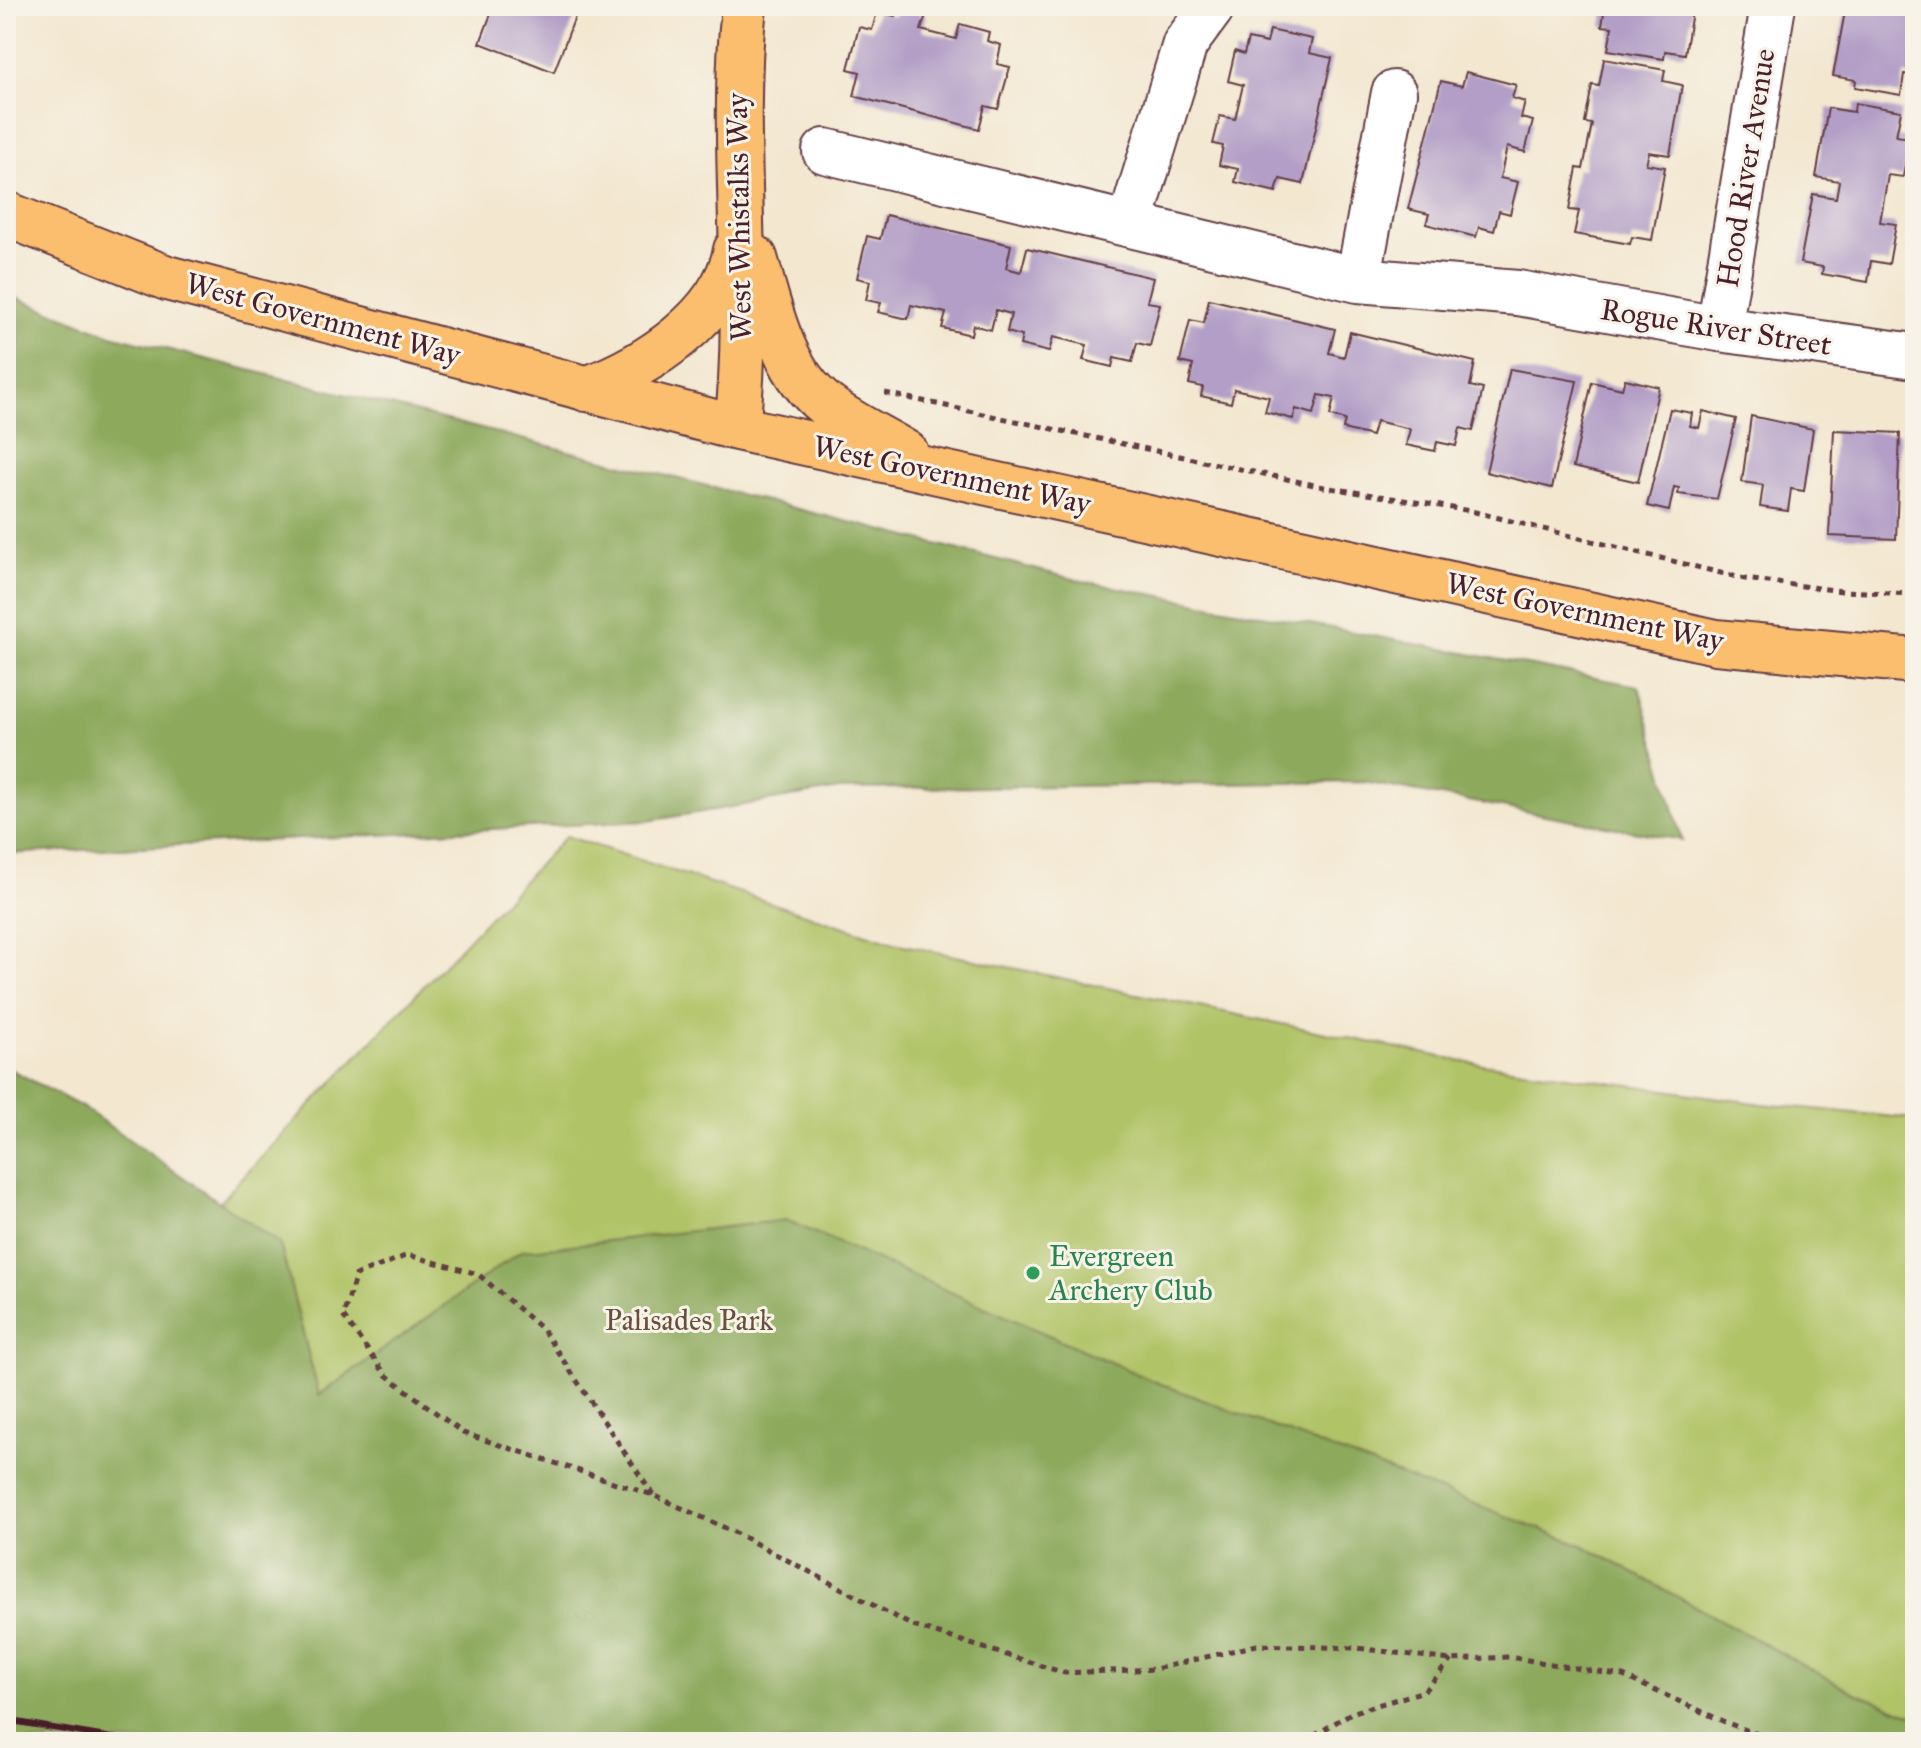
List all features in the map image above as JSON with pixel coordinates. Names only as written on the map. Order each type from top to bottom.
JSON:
[{"type":"main road","name":"West Whistalks Way","points":[[739,409],[742,216],[737,73],[744,6]]},
{"type":"main road","name":"West Government Way","points":[[6,214],[167,278],[586,389],[739,409],[939,472],[1716,642],[1915,661]]},
{"type":"main road","points":[[586,389],[618,376],[696,320],[731,274],[742,216]]},
{"type":"main road","points":[[742,216],[779,336],[798,376],[826,405],[939,472]]},
{"type":"street","points":[[1130,224],[1185,44],[1213,6]]},
{"type":"street","name":"Hood River Avenue","points":[[1719,329],[1773,6]]},
{"type":"street","points":[[1358,280],[1394,93]]},
{"type":"street","name":"Rogue River Street","points":[[825,151],[1358,280],[1518,293],[1719,329],[1915,356]]},
{"type":"path","points":[[879,392],[1324,487],[1471,511],[1745,579],[1915,594]]},
{"type":"path","points":[[653,1495],[543,1330],[478,1274],[408,1255],[356,1275],[343,1316],[386,1375],[463,1433],[653,1495],[730,1530],[913,1626],[1065,1673],[1155,1669],[1257,1645],[1357,1648],[1451,1660],[1509,1657],[1623,1676],[1727,1723],[1780,1742]]},
{"type":"path","points":[[1304,1742],[1351,1713],[1424,1691],[1451,1660]]},
{"type":"green space","points":[[6,294],[111,335],[1082,581],[1639,686],[1682,840],[1364,782],[839,789],[648,821],[6,854]]},
{"type":"green space","name":"Evergreen Archery Club","points":[[566,836],[894,943],[1122,991],[1461,1061],[1762,1104],[1915,1119],[1915,1742],[6,1742],[6,1427]]},
{"type":"green space","name":"Palisades Park","points":[[6,1067],[82,1107],[280,1244],[319,1395],[521,1251],[786,1220],[1151,1380],[1582,1545],[1853,1692],[1915,1716],[1915,1742],[6,1742]]},
{"type":"building","points":[[494,6],[579,6],[554,72],[480,43]]},
{"type":"building","points":[[1605,6],[1693,6],[1685,54],[1665,51],[1664,59],[1608,50],[1612,27],[1602,26]]},
{"type":"building","points":[[1846,6],[1869,10],[1869,6],[1915,6],[1915,76],[1904,74],[1901,95],[1855,87],[1856,80],[1833,76]]},
{"type":"building","points":[[898,8],[926,15],[921,30],[956,39],[960,24],[989,32],[987,41],[1001,45],[997,64],[1010,67],[998,109],[985,106],[979,129],[854,96],[860,72],[848,69],[859,27],[872,30],[877,12],[895,16]]},
{"type":"building","points":[[1270,30],[1312,39],[1309,53],[1332,58],[1303,184],[1280,179],[1276,192],[1235,182],[1238,169],[1219,165],[1223,146],[1213,144],[1220,116],[1235,119],[1243,85],[1228,81],[1235,51],[1244,54],[1248,39],[1267,43]]},
{"type":"building","points":[[1604,59],[1665,70],[1663,81],[1682,85],[1670,155],[1649,152],[1646,164],[1665,167],[1652,240],[1632,237],[1630,244],[1574,234],[1579,211],[1569,210],[1577,168],[1583,169],[1592,124],[1585,123],[1592,85],[1599,86]]},
{"type":"building","points":[[1466,72],[1516,85],[1512,98],[1525,102],[1521,118],[1533,121],[1525,152],[1507,147],[1500,178],[1518,182],[1510,214],[1499,211],[1494,231],[1479,227],[1476,237],[1426,224],[1429,214],[1408,209],[1441,81],[1462,86]]},
{"type":"building","points":[[1855,103],[1901,111],[1896,136],[1910,138],[1903,177],[1888,175],[1880,222],[1896,224],[1889,264],[1871,261],[1868,282],[1822,274],[1823,267],[1800,263],[1813,194],[1836,198],[1839,181],[1816,177],[1828,108],[1854,112]]},
{"type":"building","points":[[886,215],[1011,245],[1006,268],[1021,272],[1027,248],[1153,278],[1147,302],[1160,304],[1150,346],[1137,343],[1132,362],[1114,358],[1112,367],[1083,360],[1087,345],[1053,337],[1049,352],[1020,345],[1022,336],[1007,332],[1011,314],[996,310],[991,330],[973,325],[971,335],[942,328],[946,313],[911,305],[908,319],[878,312],[881,303],[866,300],[870,281],[857,278],[867,236],[880,239]]},
{"type":"building","points":[[1209,299],[1335,329],[1329,353],[1344,357],[1350,332],[1475,362],[1470,386],[1483,389],[1473,431],[1460,428],[1456,446],[1437,442],[1435,451],[1406,445],[1410,429],[1376,421],[1372,436],[1343,429],[1345,420],[1330,416],[1334,398],[1319,395],[1314,414],[1296,409],[1293,419],[1265,412],[1269,397],[1234,389],[1231,403],[1201,396],[1203,387],[1189,384],[1193,365],[1180,362],[1190,320],[1204,323]]},
{"type":"building","points":[[1510,369],[1577,381],[1552,488],[1486,472]]},
{"type":"building","points":[[1625,379],[1659,387],[1638,482],[1573,467],[1592,382],[1622,389]]},
{"type":"building","points":[[1670,409],[1692,413],[1690,426],[1699,428],[1703,411],[1736,419],[1717,499],[1678,494],[1679,488],[1674,487],[1669,511],[1647,506]]},
{"type":"building","points":[[1751,416],[1813,429],[1804,491],[1791,489],[1788,511],[1760,507],[1763,485],[1742,482]]},
{"type":"building","points":[[1834,430],[1900,433],[1896,539],[1829,536]]},
{"type":"railway","points":[[6,1720],[136,1742]]},
{"type":"place","name":"Evergreen Archery Club","points":[[1033,1273]]}]
